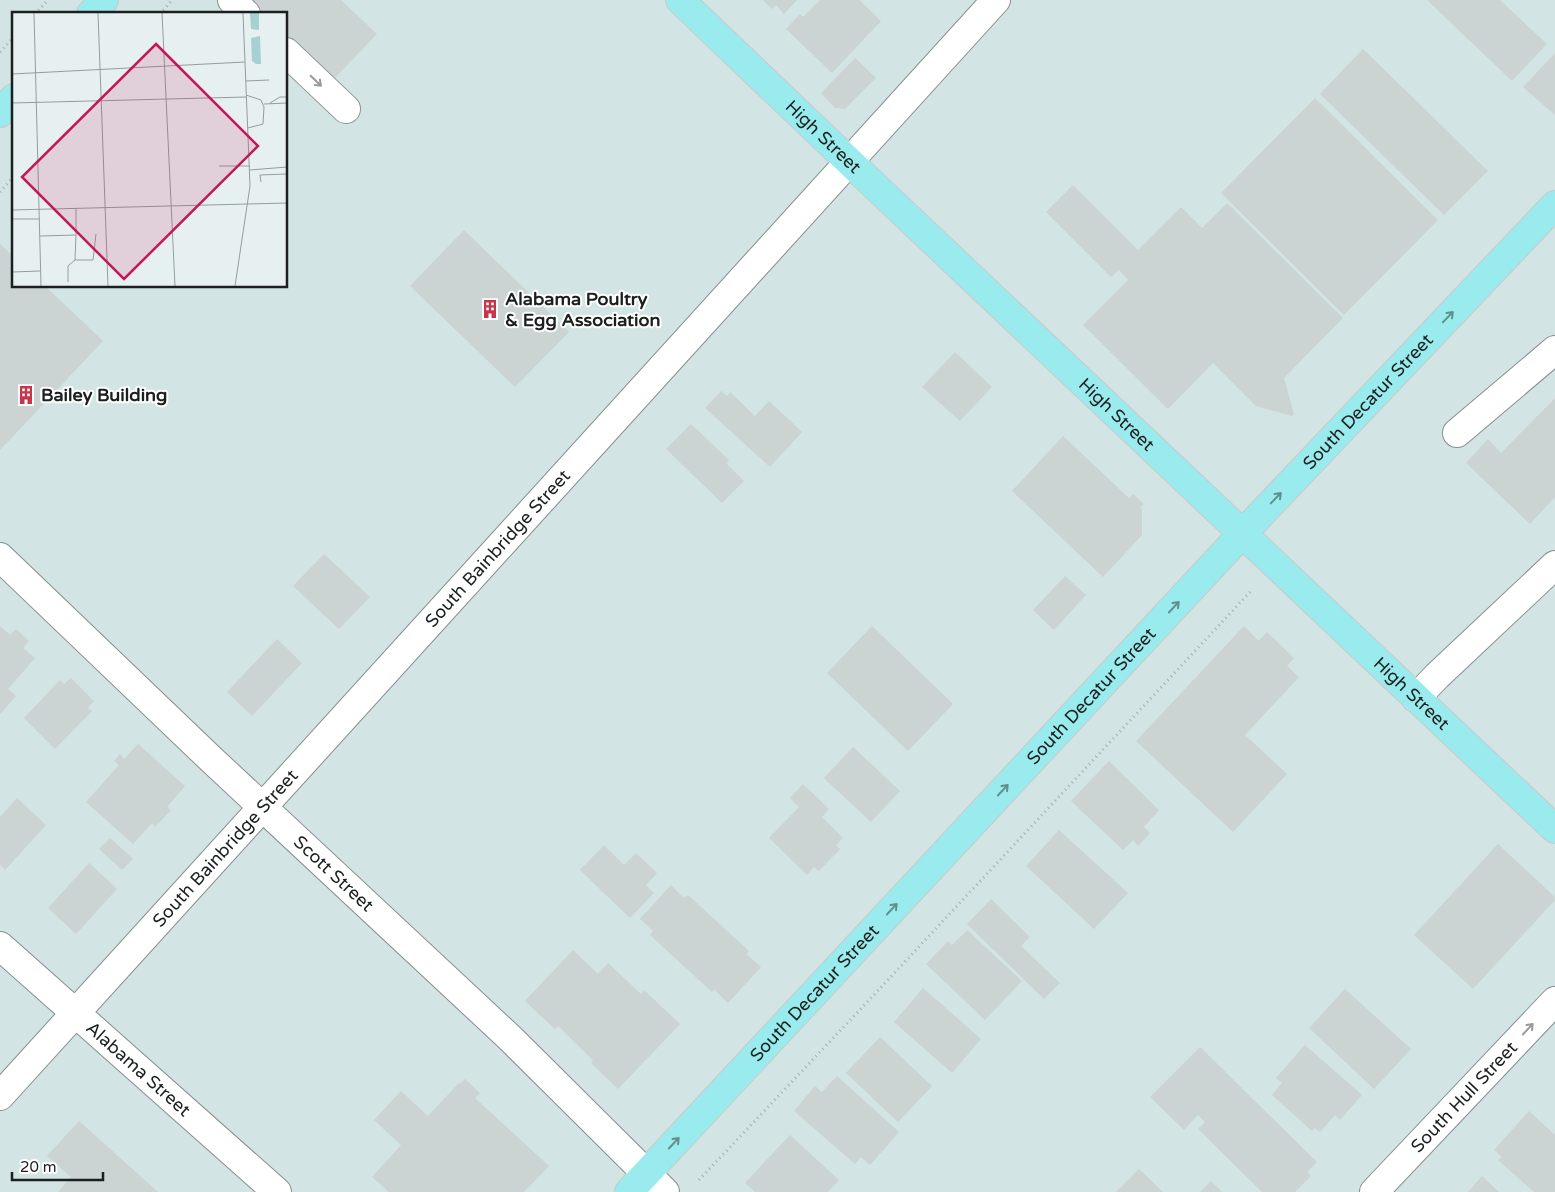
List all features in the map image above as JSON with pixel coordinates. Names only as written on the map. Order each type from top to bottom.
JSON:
[{"type":"main road","points":[[93,12],[104,0]]},
{"type":"main road","name":"High Street","points":[[680,0],[1555,829]]},
{"type":"main road","points":[[0,113],[12,100]]},
{"type":"main road","name":"South Decatur Street","points":[[647,1186],[1242,534],[1555,205]]},
{"type":"street","points":[[232,0],[244,12]]},
{"type":"street","name":"South Bainbridge Street","points":[[0,1096],[996,0]]},
{"type":"street","points":[[288,54],[346,109]]},
{"type":"street","points":[[1457,432],[1555,350]]},
{"type":"street","name":"Scott Street","points":[[0,557],[212,760],[510,1038],[647,1186]]},
{"type":"street","points":[[1416,698],[1555,565]]},
{"type":"street","name":"Alabama Street","points":[[0,946],[277,1192]]},
{"type":"street","name":"South Hull Street","points":[[1374,1192],[1555,1001]]},
{"type":"path","points":[[37,12],[48,0]]},
{"type":"path","points":[[162,12],[172,0]]},
{"type":"path","points":[[0,52],[12,39]]},
{"type":"path","points":[[0,192],[12,178]]},
{"type":"path","points":[[699,1180],[1251,591]]},
{"type":"shaded area","points":[[0,0],[1555,0],[1555,1192],[0,1192]]},
{"type":"building","points":[[250,0],[341,0],[377,34],[333,80],[288,37],[288,12],[262,12]]},
{"type":"building","points":[[763,0],[797,0],[784,14],[776,5],[772,9]]},
{"type":"building","points":[[820,0],[859,0],[881,21],[832,73],[786,29],[800,14],[803,17]]},
{"type":"building","points":[[1427,0],[1500,0],[1547,44],[1512,81]]},
{"type":"building","points":[[1363,49],[1488,171],[1444,215],[1320,94]]},
{"type":"building","points":[[1555,53],[1555,115],[1523,87]]},
{"type":"building","points":[[855,58],[876,78],[845,109],[835,108],[821,93]]},
{"type":"building","points":[[1315,98],[1438,220],[1344,315],[1221,193]]},
{"type":"building","points":[[1073,185],[1138,250],[1181,207],[1202,228],[1227,203],[1343,318],[1284,378],[1294,414],[1292,416],[1256,406],[1213,363],[1168,409],[1083,325],[1128,280],[1119,270],[1111,277],[1046,212]]},
{"type":"building","name":"Alabama Poultry & Egg Association","points":[[464,230],[569,332],[515,387],[410,286]]},
{"type":"building","name":"Bailey Building","points":[[0,244],[12,255],[12,288],[47,288],[103,341],[0,450]]},
{"type":"building","points":[[955,352],[992,387],[960,421],[922,387]]},
{"type":"building","points":[[721,391],[727,396],[730,392],[755,416],[769,401],[802,432],[770,467],[705,408]]},
{"type":"building","points":[[1555,398],[1555,497],[1530,524],[1466,463],[1488,439],[1501,453]]},
{"type":"building","points":[[691,424],[729,460],[726,463],[744,481],[722,503],[666,449]]},
{"type":"building","points":[[1063,436],[1129,498],[1133,494],[1144,504],[1140,508],[1142,510],[1142,535],[1103,577],[1012,491]]},
{"type":"building","points":[[324,554],[370,597],[339,629],[293,586]]},
{"type":"building","points":[[1065,576],[1086,595],[1054,630],[1033,610]]},
{"type":"building","points":[[0,626],[10,635],[16,629],[29,641],[23,648],[35,658],[8,689],[16,696],[0,714]]},
{"type":"building","points":[[872,626],[953,704],[908,751],[827,673]]},
{"type":"building","points":[[1244,626],[1259,641],[1267,632],[1294,658],[1287,666],[1299,677],[1245,735],[1287,774],[1233,832],[1136,741]]},
{"type":"building","points":[[277,639],[302,663],[252,716],[227,692]]},
{"type":"building","points":[[71,678],[94,701],[88,708],[92,711],[55,749],[24,718],[60,680],[64,684]]},
{"type":"building","points":[[138,744],[185,786],[167,807],[171,810],[155,827],[152,823],[133,844],[86,802],[119,765],[114,761],[120,754],[124,759]]},
{"type":"building","points":[[853,747],[900,791],[871,822],[824,778]]},
{"type":"building","points":[[1109,761],[1159,810],[1144,827],[1150,833],[1138,846],[1133,840],[1123,850],[1071,801]]},
{"type":"building","points":[[803,784],[829,809],[822,817],[843,838],[836,845],[840,849],[819,871],[814,867],[807,875],[769,838],[799,807],[790,798]]},
{"type":"building","points":[[17,798],[46,825],[5,870],[0,865],[0,817]]},
{"type":"building","points":[[1059,830],[1128,893],[1094,929],[1026,866]]},
{"type":"building","points":[[110,838],[133,859],[122,870],[99,849]]},
{"type":"building","points":[[1498,844],[1555,897],[1555,900],[1473,989],[1414,935]]},
{"type":"building","points":[[604,845],[624,865],[636,853],[657,873],[646,885],[654,893],[630,918],[580,870]]},
{"type":"building","points":[[89,863],[117,889],[76,934],[48,908]]},
{"type":"building","points":[[671,885],[684,898],[688,895],[749,951],[746,954],[761,967],[728,1003],[714,989],[712,992],[650,935],[653,931],[640,919]]},
{"type":"building","points":[[991,899],[1030,937],[1021,946],[1060,983],[1044,999],[967,924]]},
{"type":"building","points":[[967,930],[1022,981],[985,1020],[926,964],[948,941],[952,945]]},
{"type":"building","points":[[573,950],[598,974],[608,963],[641,994],[644,990],[680,1024],[618,1089],[591,1063],[593,1060],[558,1026],[555,1029],[525,1001]]},
{"type":"building","points":[[923,988],[981,1039],[952,1073],[894,1022]]},
{"type":"building","points":[[1345,989],[1411,1049],[1374,1089],[1309,1028]]},
{"type":"building","points":[[880,1037],[932,1086],[898,1122],[846,1073]]},
{"type":"building","points":[[1305,1045],[1362,1095],[1340,1120],[1335,1115],[1320,1132],[1315,1128],[1312,1131],[1272,1095],[1282,1083],[1276,1078]]},
{"type":"building","points":[[1200,1047],[1317,1162],[1307,1172],[1311,1176],[1295,1192],[1262,1192],[1198,1129],[1205,1122],[1198,1115],[1184,1130],[1150,1097]]},
{"type":"building","points":[[837,1076],[899,1132],[870,1165],[861,1157],[855,1164],[794,1111],[815,1086],[822,1092]]},
{"type":"building","points":[[465,1079],[480,1093],[475,1098],[549,1166],[524,1192],[389,1192],[372,1177],[401,1145],[374,1120],[401,1091],[428,1116]]},
{"type":"building","points":[[1529,1111],[1555,1135],[1555,1192],[1534,1192],[1498,1160],[1502,1157],[1494,1150]]},
{"type":"building","points":[[79,1121],[158,1192],[58,1192],[71,1177],[47,1156]]},
{"type":"building","points":[[790,1135],[839,1180],[828,1192],[755,1192],[745,1183]]},
{"type":"building","points":[[1139,1169],[1163,1192],[1116,1192]]},
{"type":"building","points":[[1482,1176],[1499,1192],[1468,1192]]},
{"type":"building","points":[[1211,1181],[1222,1192],[1200,1192]]},
{"type":"place","name":"Alabama Poultry & Egg Association","points":[[490,309]]},
{"type":"place","name":"Bailey Building","points":[[26,395]]}]
